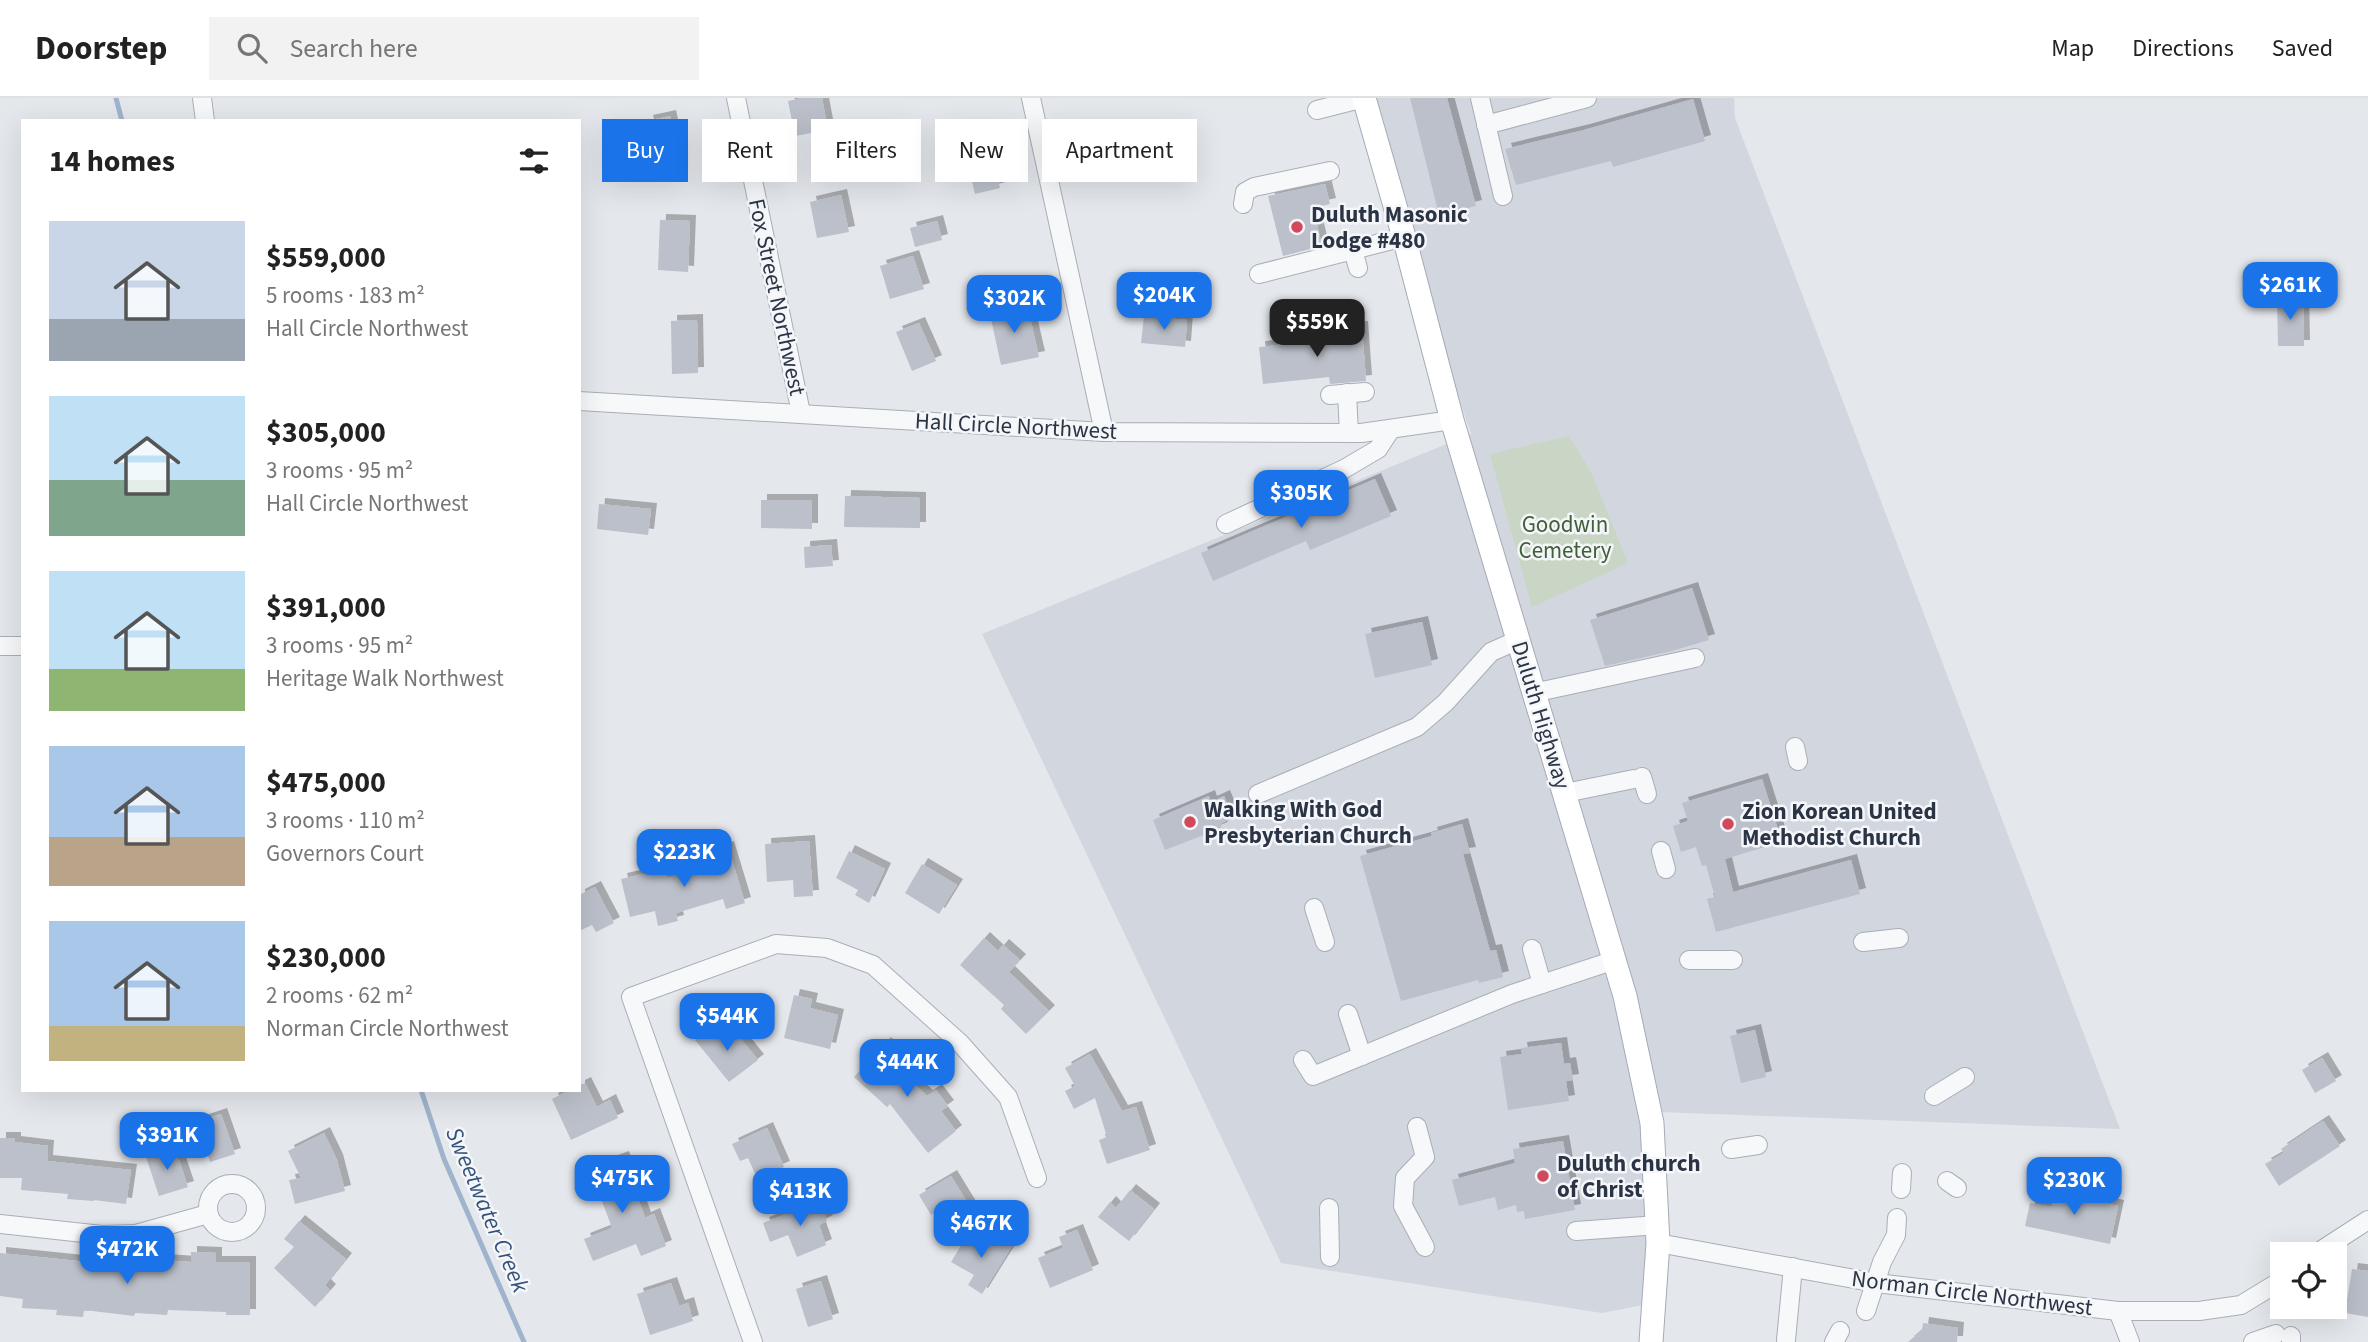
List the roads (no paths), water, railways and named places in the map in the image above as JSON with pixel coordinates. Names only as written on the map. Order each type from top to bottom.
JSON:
[{"type":"main road","name":"Duluth Highway","points":[[1364,98],[1452,420],[1625,996],[1652,1123],[1658,1234],[1651,1342]]},
{"type":"street","points":[[202,98],[205,119]]},
{"type":"street","name":"Fox Street Northwest","points":[[736,98],[800,413]]},
{"type":"street","points":[[1031,98],[1104,432]]},
{"type":"street","points":[[1317,110],[1364,98]]},
{"type":"street","points":[[1480,98],[1503,196]]},
{"type":"street","points":[[1486,125],[1587,98]]},
{"type":"street","points":[[1243,204],[1245,192],[1254,187],[1330,171]]},
{"type":"street","points":[[1259,274],[1348,246],[1404,237]]},
{"type":"street","points":[[1348,246],[1359,268]]},
{"type":"street","points":[[1347,393],[1349,433]]},
{"type":"street","name":"Hall Circle Northwest","points":[[581,401],[1104,432],[1349,433],[1452,420]]},
{"type":"street","points":[[1226,524],[1344,469],[1378,449],[1391,429]]},
{"type":"street","points":[[1258,794],[1417,727],[1445,703],[1491,652],[1518,640]]},
{"type":"street","points":[[0,646],[21,646]]},
{"type":"street","points":[[1533,693],[1695,658]]},
{"type":"street","points":[[1565,793],[1641,783]]},
{"type":"street","points":[[1661,851],[1666,869]]},
{"type":"street","points":[[1314,908],[1325,942]]},
{"type":"street","points":[[1863,942],[1899,938]]},
{"type":"street","points":[[754,1342],[631,997],[776,944],[827,948],[873,965],[960,1043],[1008,1097],[1037,1178]]},
{"type":"street","points":[[1532,949],[1542,984]]},
{"type":"street","points":[[1303,1060],[1313,1076],[1512,994],[1615,960]]},
{"type":"street","points":[[1689,960],[1733,960]]},
{"type":"street","points":[[1348,1014],[1362,1056]]},
{"type":"street","points":[[1934,1096],[1965,1077]]},
{"type":"street","points":[[1417,1127],[1425,1157],[1405,1178],[1403,1206],[1425,1247]]},
{"type":"street","points":[[1731,1149],[1758,1145]]},
{"type":"street","points":[[1329,1208],[1330,1257]]},
{"type":"street","points":[[0,1224],[102,1235],[136,1234],[208,1214]]},
{"type":"street","points":[[2334,1242],[2368,1220]]},
{"type":"street","points":[[1866,1311],[1882,1262],[1901,1230]]},
{"type":"street","name":"Norman Circle Northwest","points":[[1576,1231],[1658,1234],[1793,1267],[1877,1283],[2119,1311],[2199,1311],[2241,1305],[2270,1287]]},
{"type":"street","points":[[1786,1340],[1793,1267]]},
{"type":"street","points":[[2119,1311],[2130,1342]]},
{"type":"street","points":[[2253,1342],[2286,1338]]},
{"type":"waterway","name":"Sweetwater Creek","points":[[116,98],[121,119]]},
{"type":"waterway","name":"Sweetwater Creek","points":[[422,1092],[444,1159],[524,1342]]},
{"type":"place","name":"Duluth Masonic Lodge #480","points":[[1297,227]]},
{"type":"place","name":"Walking With God Presbyterian Church","points":[[1190,822]]},
{"type":"place","name":"Zion Korean United Methodist Church","points":[[1728,824]]},
{"type":"place","name":"Duluth church of Christ","points":[[1543,1176]]},
{"type":"park label","name":"Goodwin Cemetery","points":[[1565,537]]}]
